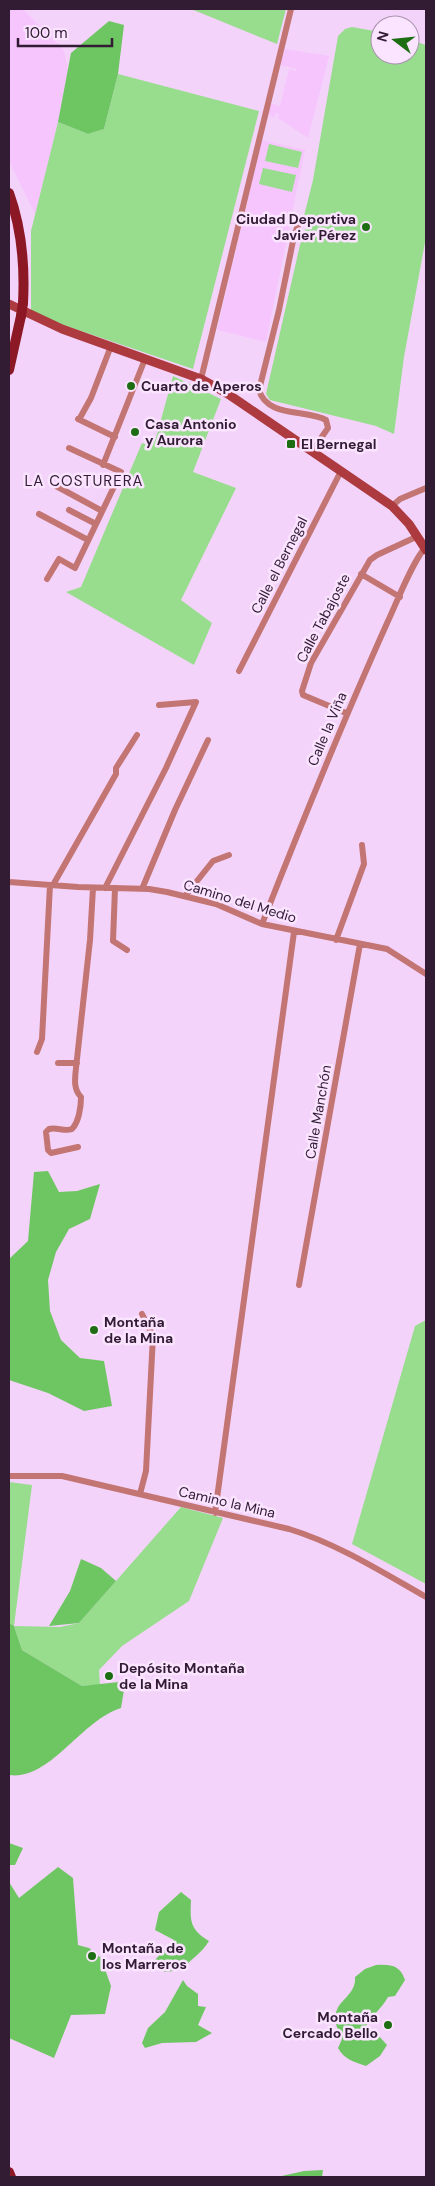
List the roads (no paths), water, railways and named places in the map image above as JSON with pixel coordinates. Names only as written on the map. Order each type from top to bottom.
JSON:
[{"type":"main road","points":[[9,192],[16,214],[23,253],[23,303],[9,368]]},
{"type":"main road","points":[[9,304],[62,329],[201,379],[228,394],[392,506],[409,524],[416,537],[426,548]]},
{"type":"main road","points":[[9,342],[18,333]]},
{"type":"main road","points":[[9,2172],[11,2177]]},
{"type":"street","points":[[201,379],[290,9]]},
{"type":"street","points":[[300,220],[294,236],[279,310],[259,390],[265,402],[277,409],[319,416],[326,420],[328,428],[312,451]]},
{"type":"street","points":[[111,346],[91,398],[80,418],[115,437]]},
{"type":"street","points":[[103,465],[145,359]]},
{"type":"street","points":[[47,578],[59,559],[75,568],[121,472],[69,448]]},
{"type":"street","name":"Calle el Bernegal","points":[[238,670],[341,471]]},
{"type":"street","points":[[56,486],[102,511]]},
{"type":"street","points":[[392,506],[400,499],[426,488]]},
{"type":"street","points":[[69,510],[96,524]]},
{"type":"street","points":[[39,514],[88,540]]},
{"type":"street","name":"Calle Tabajoste","points":[[346,713],[303,695],[302,691],[311,662],[360,574],[370,560],[416,537]]},
{"type":"street","name":"Calle la Viña","points":[[262,924],[346,713],[400,597],[426,548]]},
{"type":"street","points":[[360,574],[400,597]]},
{"type":"street","points":[[105,888],[166,768],[196,702],[159,705]]},
{"type":"street","points":[[38,1052],[42,1039],[51,885],[116,774],[116,768],[137,735]]},
{"type":"street","points":[[142,889],[175,810],[208,740]]},
{"type":"street","points":[[336,940],[364,864],[362,845]]},
{"type":"street","points":[[185,896],[213,861],[229,855]]},
{"type":"street","name":"Camino del Medio","points":[[9,882],[93,888],[142,889],[185,896],[216,904],[262,924],[387,950],[426,974]]},
{"type":"street","points":[[78,1147],[51,1152],[48,1150],[46,1132],[49,1128],[69,1130],[75,1126],[81,1099],[76,1086],[77,1063],[90,940],[93,888]]},
{"type":"street","points":[[115,888],[113,941],[128,950]]},
{"type":"street","points":[[215,1513],[294,932]]},
{"type":"street","name":"Calle Manchón","points":[[299,1284],[360,944]]},
{"type":"street","points":[[58,1063],[77,1063]]},
{"type":"street","points":[[140,1494],[146,1471],[153,1336],[142,1314]]},
{"type":"street","name":"Camino la Mina","points":[[9,1476],[62,1476],[306,1534],[354,1557],[426,1597]]},
{"type":"place","name":"Ciudad Deportiva Javier Pérez","points":[[366,227]]},
{"type":"place","name":"Cuarto de Aperos","points":[[131,386]]},
{"type":"place","name":"Casa Antonio y Aurora","points":[[135,432]]},
{"type":"place","name":"El Bernegal","points":[[291,444]]},
{"type":"place","name":"Montaña de la Mina","points":[[94,1330]]},
{"type":"place","name":"Depósito Montaña de la Mina","points":[[109,1676]]},
{"type":"place","name":"Montaña de los Marreros","points":[[92,1956]]},
{"type":"place","name":"Montaña Cercado Bello","points":[[388,2025]]},
{"type":"district","name":"LA COSTURERA","points":[[84,481]]}]
